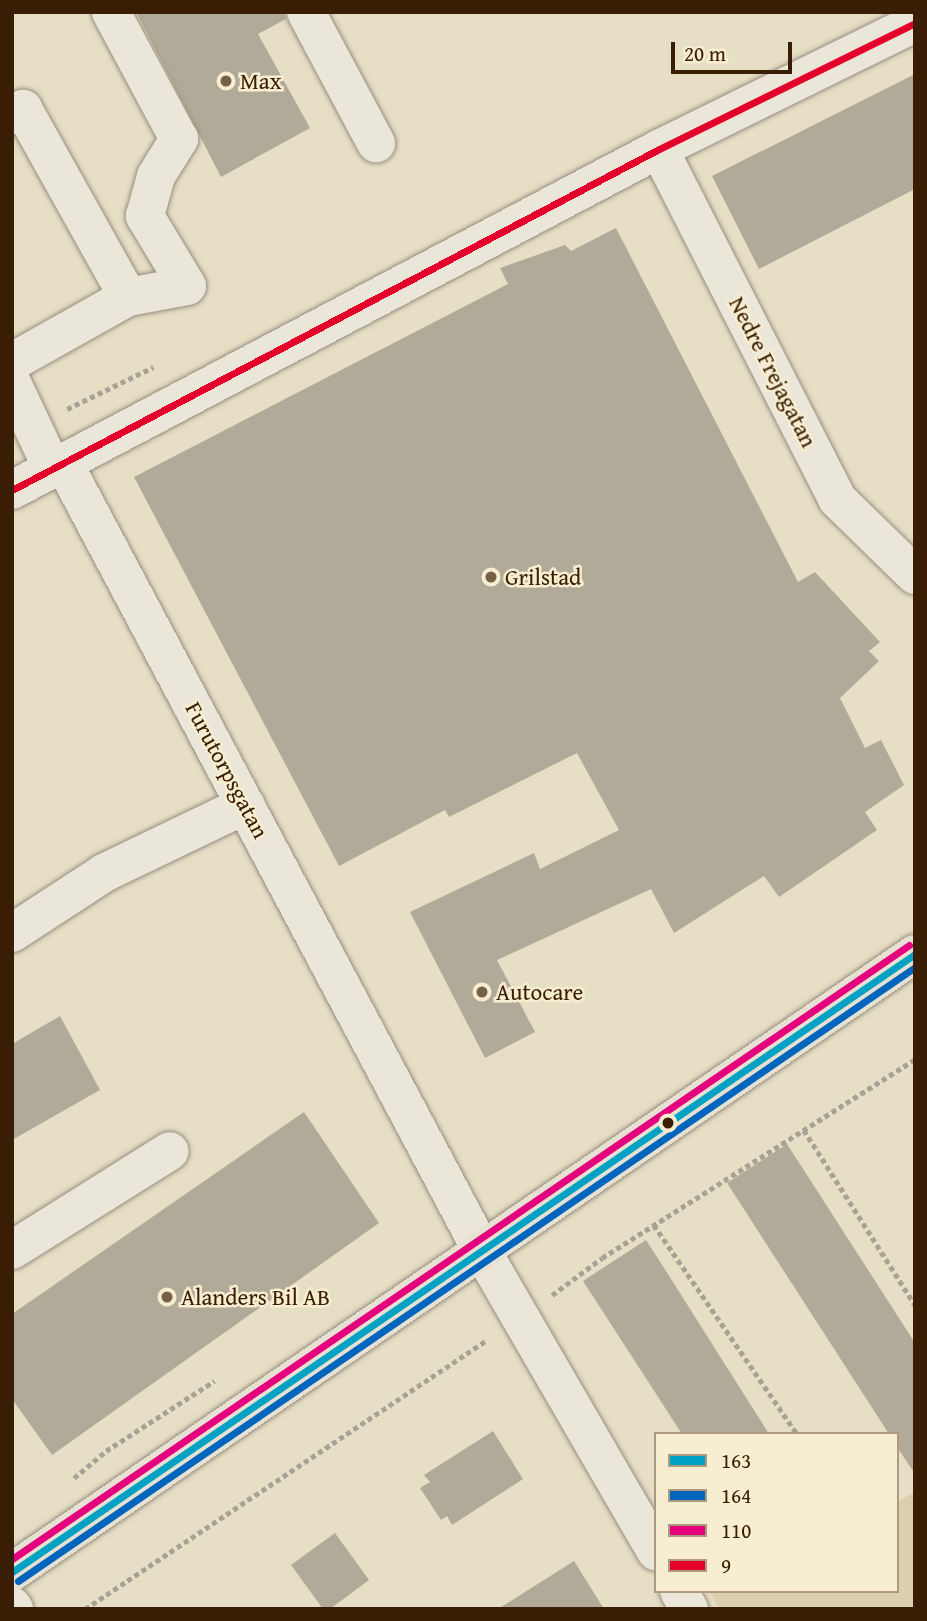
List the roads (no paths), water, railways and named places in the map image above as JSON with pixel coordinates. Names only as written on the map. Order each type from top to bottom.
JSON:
[{"type":"main road","points":[[12,1572],[174,1457],[483,1253],[915,954]]},
{"type":"street","points":[[12,362],[128,297],[187,286],[145,216],[156,176],[178,139],[111,12]]},
{"type":"street","points":[[306,12],[376,143]]},
{"type":"street","points":[[12,490],[659,149],[915,23]]},
{"type":"street","points":[[12,115],[23,109],[128,297]]},
{"type":"street","name":"Nedre Frejagatan","points":[[659,149],[837,499],[915,575]]},
{"type":"street","name":"Furutorpsgatan","points":[[12,383],[245,804],[483,1253],[654,1548]]},
{"type":"street","points":[[12,933],[104,873],[245,804]]},
{"type":"street","points":[[12,1250],[170,1151]]},
{"type":"street","points":[[680,1593],[689,1609]]},
{"type":"place","name":"Max","points":[[226,81]]},
{"type":"place","name":"Grilstad","points":[[491,577]]},
{"type":"place","name":"Autocare","points":[[482,992]]},
{"type":"place","name":"Alanders Bil AB","points":[[167,1297]]}]
